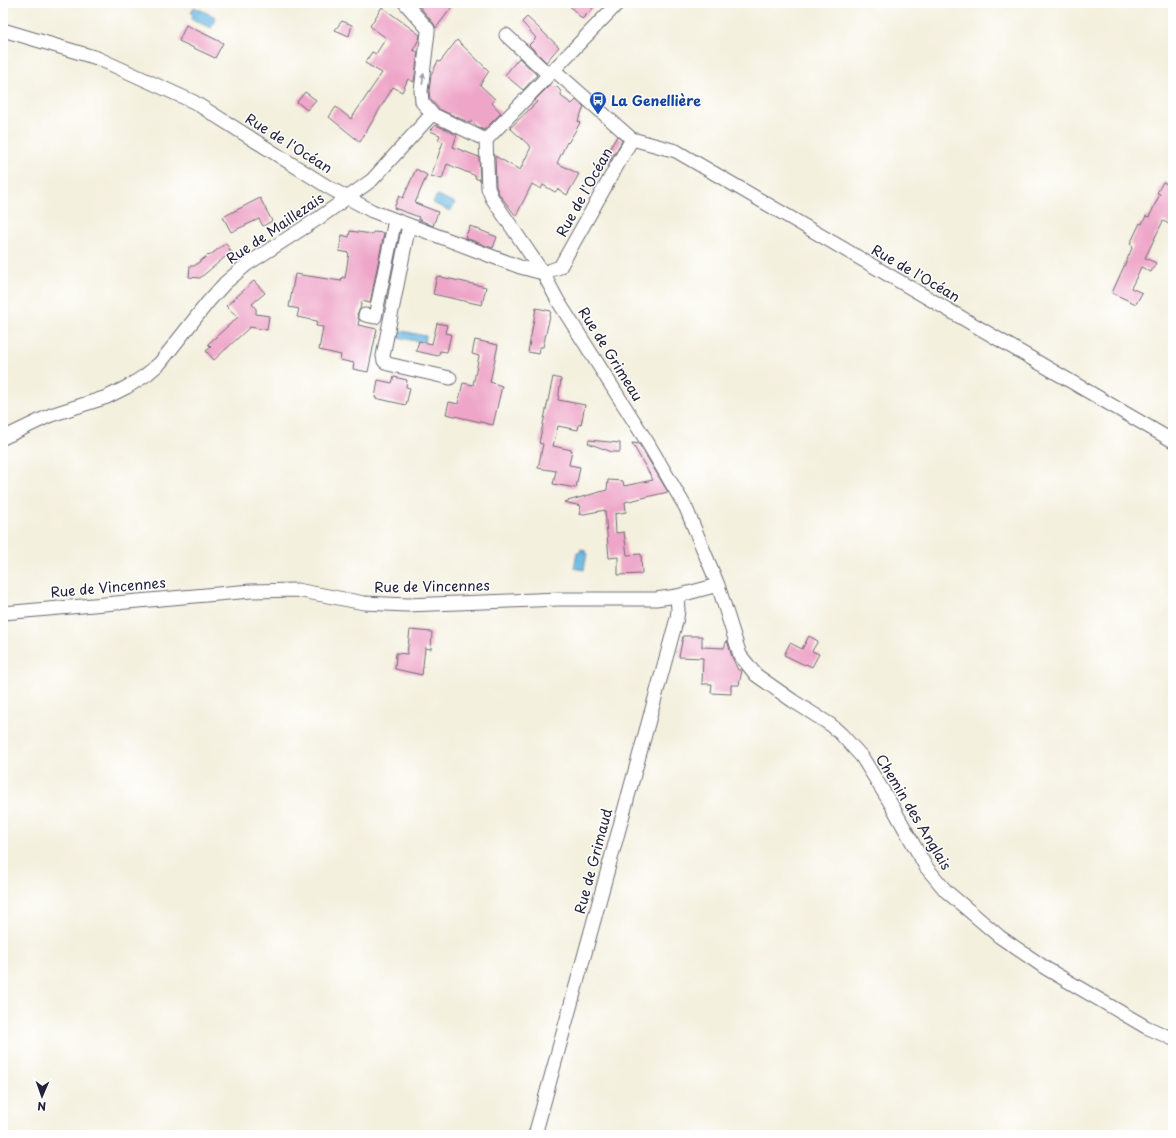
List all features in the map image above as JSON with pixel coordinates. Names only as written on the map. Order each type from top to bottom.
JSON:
[{"type":"street","points":[[406,3],[428,29],[421,91],[422,102],[432,114],[486,140],[618,3]]},
{"type":"street","name":"Rue de l'Océan","points":[[3,30],[97,58],[194,102],[347,198],[372,211],[520,267],[543,273],[560,266],[632,139],[676,151],[1173,441]]},
{"type":"street","points":[[506,35],[632,139]]},
{"type":"street","name":"Rue de Maillezais","points":[[3,438],[51,415],[107,397],[127,387],[160,364],[208,302],[225,283],[246,265],[372,180],[432,114]]},
{"type":"street","name":"Rue de Grimeau","points":[[486,140],[488,188],[492,198],[543,273],[558,301],[649,445],[686,508],[718,585]]},
{"type":"street","points":[[365,315],[375,317],[395,220]]},
{"type":"street","points":[[409,225],[383,356],[384,361],[388,364],[450,378]]},
{"type":"street","name":"Rue de Vincennes","points":[[3,613],[251,591],[297,590],[364,603],[407,605],[559,599],[656,599],[677,596],[718,585]]},
{"type":"street","name":"Chemin des Anglais","points":[[718,585],[740,655],[756,676],[831,725],[862,757],[891,804],[926,868],[946,891],[1000,937],[1047,969],[1146,1027],[1173,1039]]},
{"type":"street","name":"Rue de Grimaud","points":[[535,1135],[677,618],[677,596]]},
{"type":"water","points":[[194,7],[216,17],[211,28],[191,19],[193,15],[191,12]]},
{"type":"water","points":[[437,195],[455,203],[450,211],[433,203]]},
{"type":"water","points":[[397,330],[426,336],[425,343],[396,337]]},
{"type":"water","points":[[581,549],[585,550],[585,553],[587,554],[584,570],[574,568],[577,552],[580,553]]},
{"type":"building","points":[[421,3],[455,3],[436,28],[419,6]]},
{"type":"building","points":[[567,3],[598,3],[582,19]]},
{"type":"building","points":[[382,7],[420,35],[413,50],[418,52],[414,82],[408,79],[402,92],[393,87],[360,142],[329,117],[336,107],[351,119],[382,73],[365,63],[372,52],[376,54],[386,38],[370,26]]},
{"type":"building","points":[[527,17],[559,47],[546,62],[529,45],[536,38],[522,22]]},
{"type":"building","points":[[342,21],[352,25],[349,36],[335,30]]},
{"type":"building","points":[[186,25],[223,43],[215,58],[179,41]]},
{"type":"building","points":[[457,40],[489,71],[480,85],[495,99],[492,103],[501,113],[484,130],[479,128],[472,121],[470,123],[439,109],[430,99],[429,91],[431,75],[438,61],[440,62]]},
{"type":"building","points":[[519,58],[537,75],[523,90],[505,75]]},
{"type":"building","points":[[549,86],[557,87],[560,90],[562,97],[572,104],[576,100],[584,107],[578,121],[580,123],[568,143],[567,142],[557,163],[579,174],[567,195],[558,189],[555,192],[543,185],[541,189],[532,184],[516,216],[499,194],[496,186],[495,156],[520,170],[531,147],[510,128],[537,102],[535,100]]},
{"type":"building","points":[[305,92],[316,100],[307,110],[297,102]]},
{"type":"building","points":[[436,125],[457,135],[453,147],[479,157],[480,180],[475,178],[476,176],[447,164],[442,179],[431,176],[443,142],[438,140],[440,135],[430,131]]},
{"type":"building","points":[[617,136],[622,141],[609,163],[603,160]]},
{"type":"building","points":[[416,169],[427,175],[415,203],[438,212],[433,226],[418,219],[419,217],[394,208],[399,196],[403,198]]},
{"type":"building","points":[[1163,182],[1173,187],[1173,226],[1163,221],[1145,258],[1156,263],[1151,272],[1141,267],[1131,288],[1142,293],[1136,304],[1112,293],[1133,246],[1130,244],[1140,223],[1142,224],[1146,216],[1149,217],[1160,194],[1157,193]]},
{"type":"building","points":[[260,198],[272,221],[263,226],[259,219],[231,232],[223,217]]},
{"type":"building","points":[[470,226],[497,237],[493,248],[465,238]]},
{"type":"building","points":[[350,231],[372,234],[373,232],[384,233],[370,303],[362,301],[357,314],[359,320],[358,325],[377,329],[368,372],[353,369],[354,363],[340,360],[341,355],[319,350],[323,327],[316,326],[317,321],[297,317],[299,309],[289,307],[295,274],[341,281],[342,277],[345,278],[349,253],[339,251],[342,235],[349,237]]},
{"type":"building","points":[[226,243],[231,252],[200,278],[189,277],[190,266],[194,266]]},
{"type":"building","points":[[437,276],[486,287],[482,305],[433,294]]},
{"type":"building","points":[[254,281],[265,293],[252,304],[256,309],[256,314],[269,316],[267,330],[250,327],[214,360],[206,351],[211,347],[208,344],[238,317],[226,306]]},
{"type":"building","points":[[536,308],[551,311],[543,347],[540,347],[539,354],[528,352]]},
{"type":"building","points":[[437,323],[447,325],[445,333],[451,334],[447,352],[440,351],[438,356],[416,351],[419,341],[432,344]]},
{"type":"building","points":[[475,340],[498,345],[490,382],[502,386],[493,425],[446,414],[449,402],[458,404],[463,383],[473,385],[479,356],[472,354]]},
{"type":"building","points":[[394,377],[407,380],[406,387],[410,388],[406,405],[375,398],[378,380],[392,383]]},
{"type":"building","points":[[553,377],[561,379],[558,400],[585,405],[581,425],[579,424],[578,430],[558,426],[553,446],[572,450],[569,465],[580,467],[576,488],[553,484],[556,471],[538,468],[543,444],[539,443]]},
{"type":"building","points":[[589,440],[620,443],[620,452],[612,452],[588,443]]},
{"type":"building","points":[[632,443],[639,444],[668,492],[625,502],[626,512],[615,514],[616,533],[624,532],[627,555],[641,554],[642,574],[618,575],[618,557],[609,558],[605,510],[579,515],[581,506],[564,502],[607,490],[608,480],[623,481],[624,486],[653,480]]},
{"type":"building","points":[[410,630],[432,632],[431,649],[425,648],[422,675],[395,669],[396,653],[407,654]]},
{"type":"building","points":[[683,636],[702,636],[702,647],[724,648],[727,640],[738,670],[742,670],[739,685],[731,685],[731,694],[711,693],[712,684],[702,684],[703,658],[679,657]]},
{"type":"building","points":[[809,636],[818,641],[812,651],[819,654],[812,667],[784,655],[790,643],[802,649]]},
{"type":"place","name":"La Genellière","points":[[598,115]]}]
